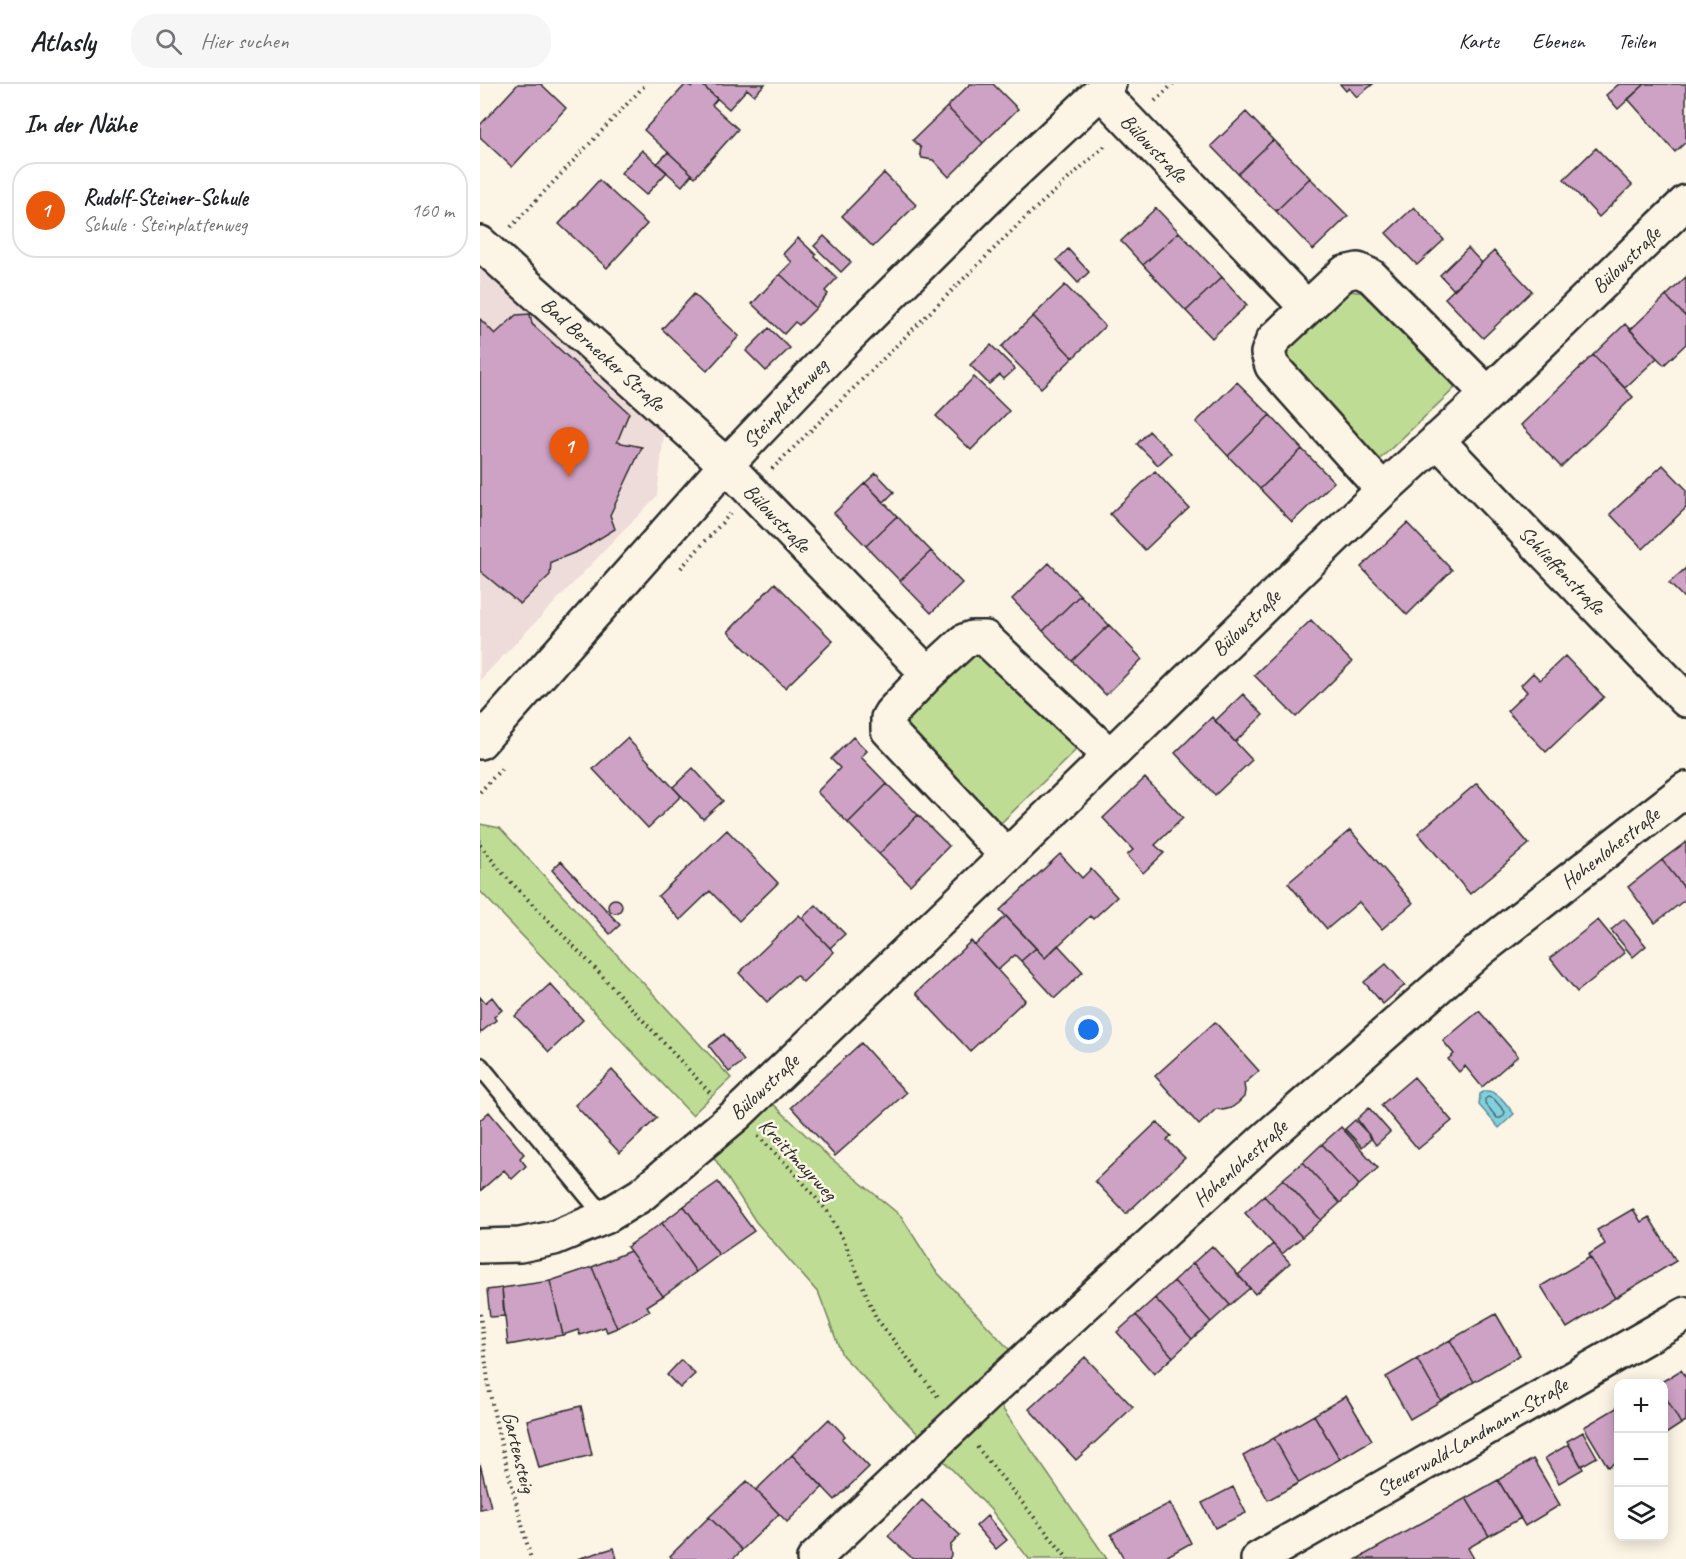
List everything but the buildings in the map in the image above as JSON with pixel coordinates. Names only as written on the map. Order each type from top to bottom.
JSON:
[{"type":"street","name":"Bülowstraße","points":[[1105,88],[1131,123],[1307,308]]},
{"type":"street","name":"Steinplattenweg","points":[[480,742],[726,465],[846,339],[999,187],[1105,88]]},
{"type":"street","name":"Bülowstraße","points":[[480,1246],[520,1245],[554,1238],[604,1217],[641,1195],[736,1114],[1007,856],[1383,490],[1488,394],[1686,202]]},
{"type":"street","name":"Bad Bernecker Straße","points":[[484,247],[726,465]]},
{"type":"street","points":[[1383,490],[1272,366],[1268,353],[1273,340],[1344,273],[1358,270],[1371,276],[1488,394]]},
{"type":"street","name":"Schlieffenstraße","points":[[1437,440],[1686,700]]},
{"type":"street","name":"Bülowstraße","points":[[726,465],[928,675]]},
{"type":"street","points":[[1007,856],[888,730],[888,718],[891,713],[928,675],[964,641],[972,638],[985,638],[1109,755]]},
{"type":"street","name":"Hohenlohestraße","points":[[814,1559],[958,1422],[1264,1140],[1472,957],[1686,789]]},
{"type":"street","name":"Steuerwald-Landmann-Straße","points":[[1258,1559],[1686,1314]]},
{"type":"lane","points":[[480,1066],[604,1217]]},
{"type":"path","points":[[484,247],[646,84]]},
{"type":"path","points":[[677,573],[751,490],[1017,226],[1173,84]]},
{"type":"path","points":[[480,792],[507,762]]},
{"type":"path","name":"Kreittmayrweg","points":[[480,844],[505,876],[590,963],[706,1090],[736,1114],[795,1173],[828,1212],[876,1318],[1068,1559]]},
{"type":"path","name":"Gartensteig","points":[[480,1314],[489,1389],[531,1559]]},
{"type":"shaded area","points":[[480,263],[664,434],[657,496],[480,680]]},
{"type":"green space","points":[[1349,291],[1367,293],[1451,372],[1456,387],[1380,459],[1372,460],[1289,365],[1287,351],[1291,339],[1337,293]]},
{"type":"green space","points":[[983,647],[1076,740],[1075,751],[1002,822],[991,822],[899,726],[967,649]]},
{"type":"green space","points":[[480,824],[500,828],[731,1078],[692,1115],[480,891]]},
{"type":"green space","points":[[770,1101],[828,1156],[901,1216],[935,1270],[1022,1363],[991,1392],[1107,1559],[1029,1559],[991,1510],[842,1355],[819,1294],[756,1222],[713,1156]]},
{"type":"water","points":[[1485,1091],[1498,1095],[1514,1114],[1499,1128],[1479,1105],[1480,1094]]},
{"type":"place","name":"Rudolf-Steiner-Schule","points":[[569,477]]}]
